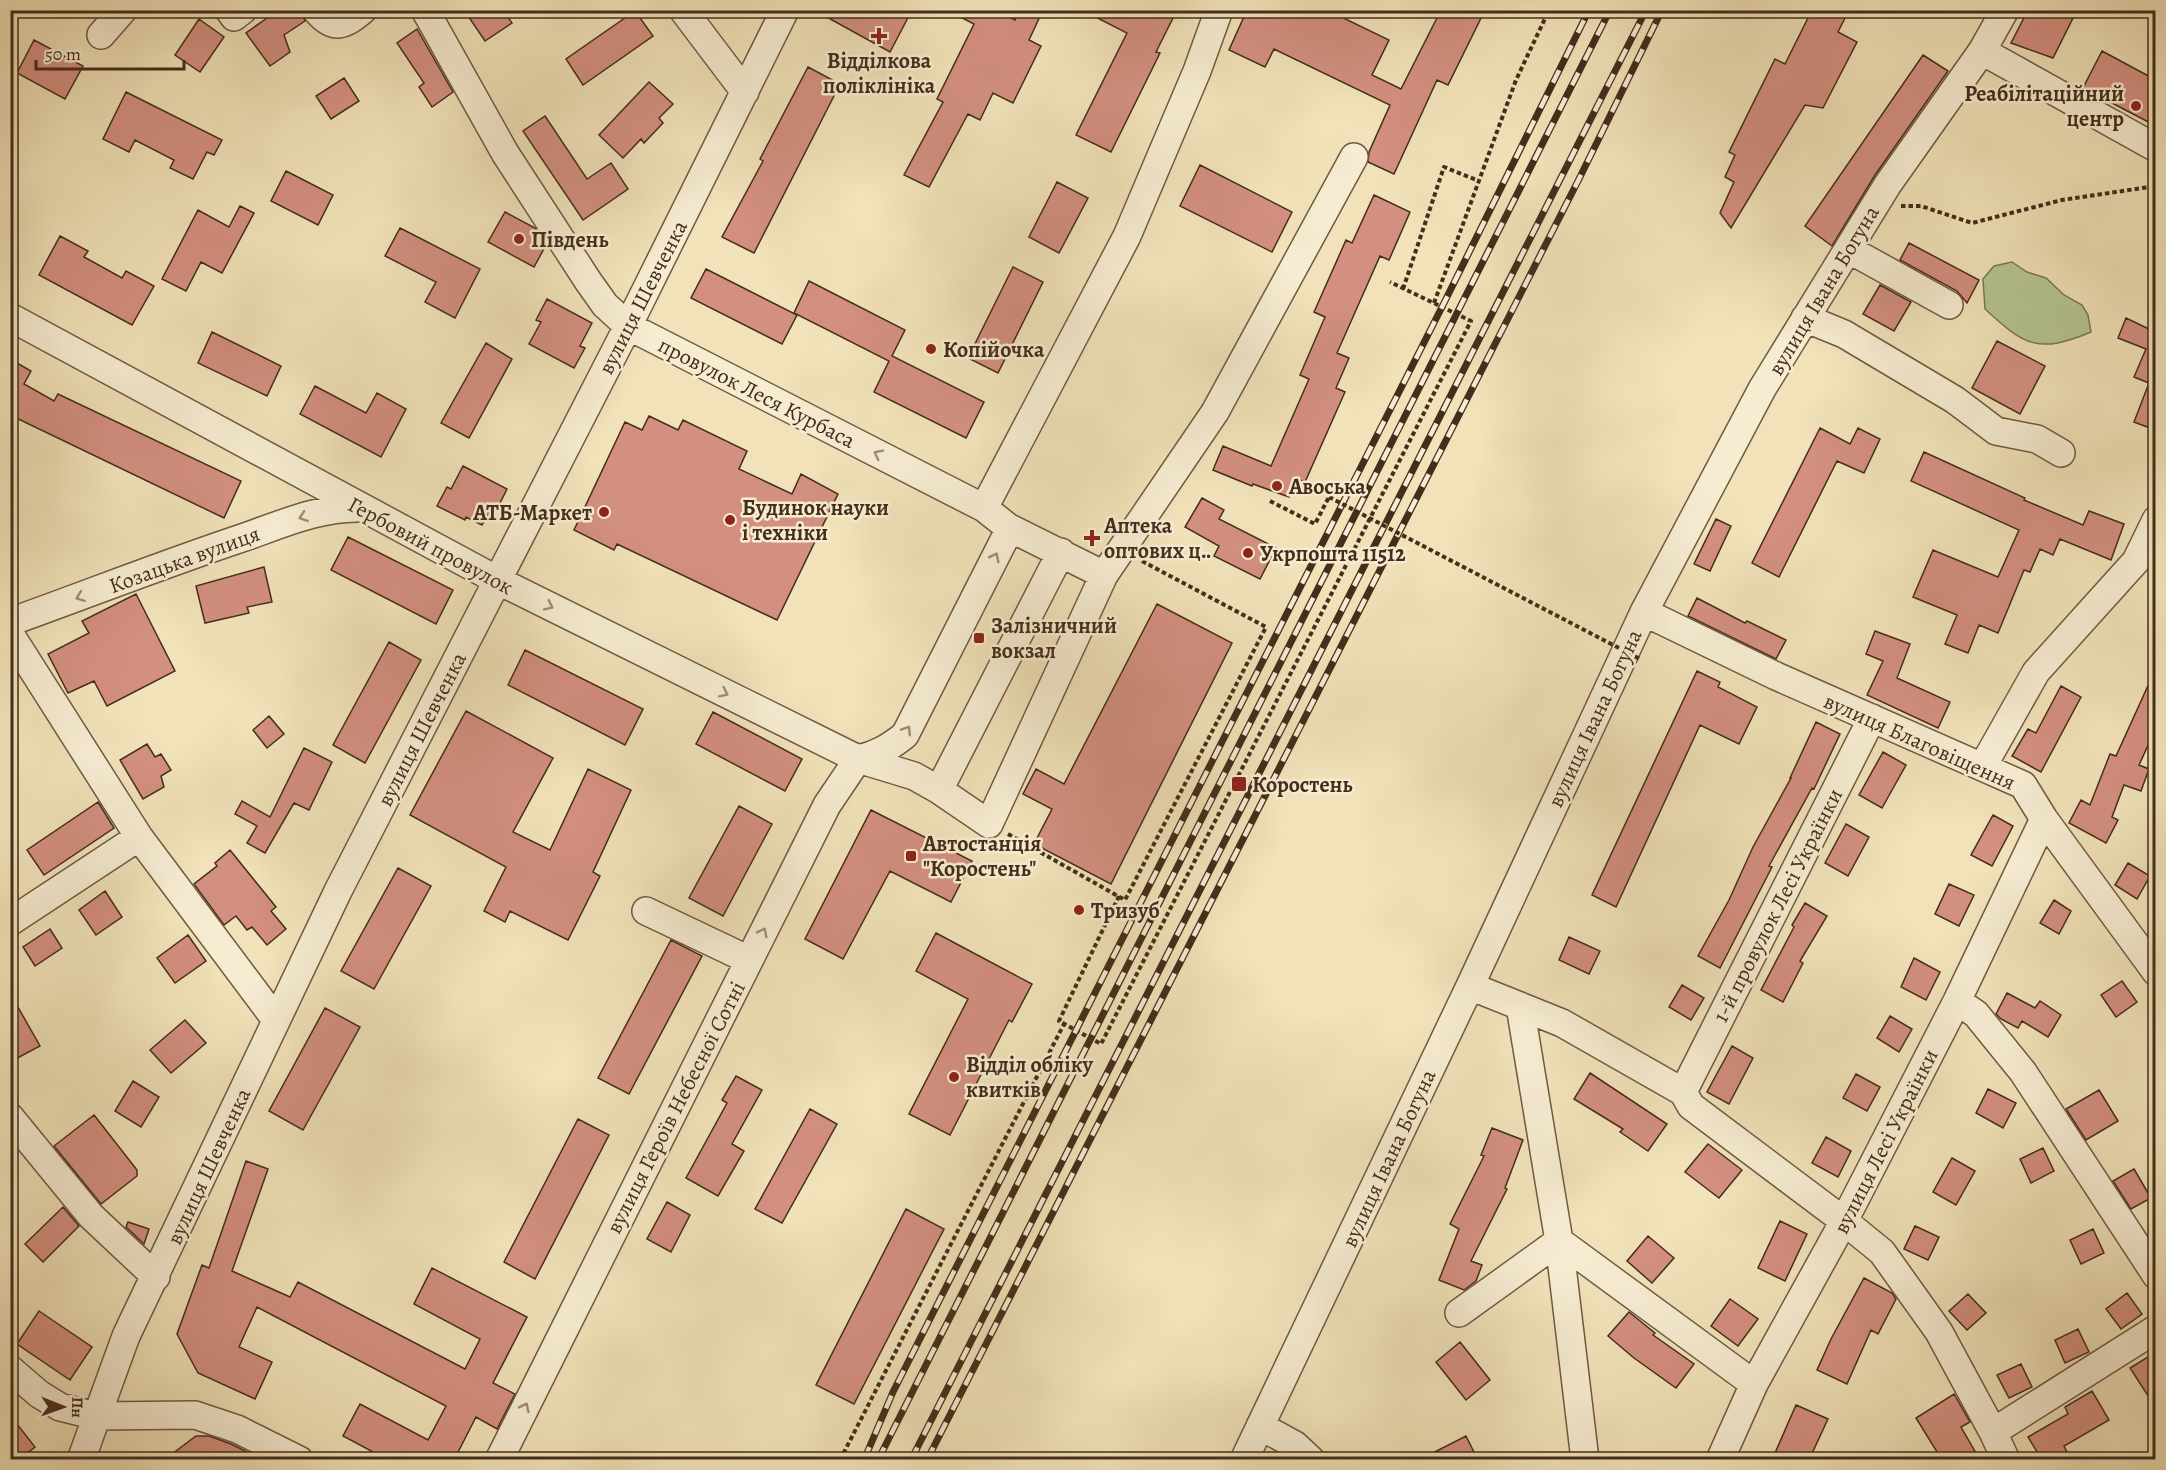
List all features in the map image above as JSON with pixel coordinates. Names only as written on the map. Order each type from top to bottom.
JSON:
[{"type":"street","points":[[101,35],[123,10]]},
{"type":"street","points":[[229,10],[234,17],[243,10]]},
{"type":"street","points":[[316,10],[322,19],[332,24],[346,24],[363,10]]},
{"type":"street","name":"провулок Леся Курбаса","points":[[424,10],[505,153],[605,305],[628,326],[1104,575]]},
{"type":"street","points":[[683,10],[745,92]]},
{"type":"street","name":"вулиця Шевченка","points":[[81,1460],[126,1336],[156,1277],[276,1020],[348,872],[628,326],[785,10]]},
{"type":"street","points":[[858,759],[874,756],[905,735],[1006,536],[996,517],[1126,236],[1197,71],[1219,10]]},
{"type":"street","name":"вулиця Івана Богуна","points":[[1244,1460],[1470,986],[1644,612],[1762,388],[1874,207],[1935,114],[1982,51],[2005,10]]},
{"type":"street","points":[[1982,51],[2156,148]]},
{"type":"street","points":[[989,824],[1104,575],[1215,412],[1354,157]]},
{"type":"street","points":[[1848,249],[1949,305]]},
{"type":"street","name":"Гербовий провулок","points":[[10,317],[497,580],[858,759],[914,776],[939,789],[989,824]]},
{"type":"street","points":[[1805,318],[1844,334],[1954,400],[1996,431],[2037,439],[2061,453]]},
{"type":"street","name":"Козацька вулиця","points":[[10,622],[169,562],[313,513],[345,507],[360,507]]},
{"type":"street","points":[[1983,766],[2036,672],[2136,561],[2156,519]]},
{"type":"street","points":[[939,789],[1061,552]]},
{"type":"street","name":"вулиця Благовіщення","points":[[1644,612],[1776,676],[2022,785],[2044,819],[2156,972]]},
{"type":"street","points":[[10,634],[139,837],[276,1020]]},
{"type":"street","name":"1-й провулок Лесі Українки","points":[[1683,1092],[1872,718]]},
{"type":"street","name":"вулиця Героїв Небесної Сотні","points":[[499,1460],[827,805],[858,759]]},
{"type":"street","name":"вулиця Лесі Українки","points":[[1720,1460],[1754,1384],[1844,1221],[1957,1001],[2044,819]]},
{"type":"street","points":[[10,922],[139,837]]},
{"type":"street","points":[[646,911],[748,960]]},
{"type":"street","points":[[1470,986],[1562,1023],[1683,1092],[1691,1106],[1882,1252],[1939,1332],[2006,1460]]},
{"type":"street","points":[[1957,1001],[1976,1014],[2023,1072],[2156,1275]]},
{"type":"street","points":[[1520,1006],[1559,1240],[1585,1460]]},
{"type":"street","points":[[10,1117],[91,1216],[156,1277]]},
{"type":"street","points":[[1459,1313],[1559,1240]]},
{"type":"street","points":[[1559,1240],[1754,1384]]},
{"type":"street","points":[[1993,1432],[2156,1329]]},
{"type":"street","points":[[10,1369],[39,1394],[60,1407],[96,1416],[195,1415],[237,1429],[299,1460]]},
{"type":"street","points":[[1260,1426],[1294,1445],[1311,1460]]},
{"type":"path","points":[[1434,303],[1516,80],[1549,10]]},
{"type":"path","points":[[1403,289],[1444,167],[1479,182]]},
{"type":"path","points":[[1874,207],[1921,206],[1971,223],[2062,200],[2156,186]]},
{"type":"path","points":[[1119,896],[1059,1021],[1101,1044],[1471,321],[1390,282]]},
{"type":"path","points":[[1270,501],[1315,524],[1329,497],[1640,659]]},
{"type":"path","points":[[989,824],[1125,900],[1266,627],[1121,550]]},
{"type":"path","points":[[840,1460],[1064,1024]]},
{"type":"green space","points":[[2012,262],[2027,272],[2046,278],[2064,295],[2082,305],[2088,315],[2091,332],[2058,343],[2033,343],[1999,322],[1985,309],[1983,279],[1994,266]]},
{"type":"building","points":[[265,10],[301,10],[305,21],[284,35],[290,52],[270,66],[246,33],[267,18]]},
{"type":"building","points":[[464,10],[503,10],[512,23],[485,41]]},
{"type":"building","name":"Відділкова поліклініка","points":[[814,10],[912,10],[890,52]]},
{"type":"building","points":[[947,10],[996,10],[1015,20],[1019,10],[1043,10],[1029,40],[1041,46],[1013,103],[993,93],[980,120],[968,114],[929,187],[904,175],[943,102],[937,99],[974,24]]},
{"type":"building","points":[[1082,10],[1177,10],[1156,52],[1160,53],[1111,152],[1076,135],[1127,33]]},
{"type":"building","points":[[1247,10],[1327,10],[1389,40],[1372,75],[1401,89],[1441,10],[1485,10],[1448,85],[1437,80],[1394,174],[1368,162],[1369,152],[1390,105],[1274,49],[1265,67],[1229,50]]},
{"type":"building","points":[[1812,10],[1849,10],[1838,32],[1857,42],[1823,108],[1805,105],[1731,228],[1720,213],[1734,182],[1725,177],[1735,155],[1729,152],[1775,59],[1785,64]]},
{"type":"building","points":[[2028,10],[2077,10],[2053,58],[2011,43]]},
{"type":"building","points":[[635,11],[653,36],[583,85],[566,59]]},
{"type":"building","points":[[199,19],[224,37],[200,72],[175,55]]},
{"type":"building","points":[[417,29],[453,92],[432,107],[419,87],[424,83],[397,43]]},
{"type":"building","points":[[34,40],[83,66],[65,99],[17,73]]},
{"type":"building","name":"Реабілітаційний центр","points":[[2102,51],[2156,80],[2156,126],[2083,88]]},
{"type":"building","points":[[1923,55],[1948,71],[1875,175],[1832,246],[1805,226]]},
{"type":"building","points":[[808,67],[840,84],[754,253],[722,237],[763,161],[760,159]]},
{"type":"building","points":[[344,78],[359,101],[331,119],[316,96]]},
{"type":"building","points":[[649,82],[673,104],[659,118],[663,123],[644,143],[641,139],[623,158],[599,135]]},
{"type":"building","points":[[126,92],[222,140],[214,155],[207,152],[193,179],[170,168],[174,160],[135,140],[129,152],[103,139]]},
{"type":"building","points":[[545,116],[587,179],[611,163],[628,189],[583,220],[523,131]]},
{"type":"building","points":[[1200,165],[1292,212],[1272,252],[1180,206]]},
{"type":"building","points":[[286,171],[333,195],[318,225],[271,201]]},
{"type":"building","points":[[1057,182],[1088,198],[1059,253],[1029,237]]},
{"type":"building","points":[[1374,195],[1410,212],[1389,260],[1380,256],[1337,353],[1349,358],[1336,388],[1345,392],[1305,482],[1295,478],[1289,497],[1253,484],[1252,486],[1213,470],[1223,446],[1271,466],[1309,379],[1300,375],[1325,317],[1314,312],[1346,240],[1352,243]]},
{"type":"building","points":[[240,206],[254,213],[222,273],[201,262],[186,291],[162,279],[198,210],[229,227]]},
{"type":"building","name":"Південь","points":[[505,212],[535,228],[546,245],[534,267],[488,242]]},
{"type":"building","points":[[400,228],[480,269],[455,318],[425,302],[436,282],[385,256]]},
{"type":"building","points":[[60,236],[88,251],[84,257],[122,278],[126,271],[154,286],[132,325],[39,275]]},
{"type":"building","points":[[1909,243],[1979,280],[1967,303],[1957,291],[1900,260]]},
{"type":"building","points":[[1013,267],[1043,282],[998,373],[968,358]]},
{"type":"building","points":[[706,269],[797,315],[782,344],[691,298]]},
{"type":"building","points":[[809,281],[905,330],[892,356],[984,402],[966,438],[874,392],[889,361],[794,313]]},
{"type":"building","points":[[1880,285],[1911,302],[1894,331],[1863,314]]},
{"type":"building","points":[[547,299],[592,323],[580,346],[585,348],[574,368],[529,344],[541,322],[536,320]]},
{"type":"building","points":[[2126,318],[2153,331],[2156,326],[2156,416],[2150,428],[2134,422],[2149,383],[2134,377],[2146,349],[2118,338]]},
{"type":"building","points":[[212,332],[281,366],[267,396],[198,363]]},
{"type":"building","points":[[1997,341],[2045,366],[2020,414],[1972,388]]},
{"type":"building","points":[[486,343],[512,359],[469,438],[441,423]]},
{"type":"building","points":[[10,359],[31,371],[24,384],[54,401],[58,394],[241,481],[224,518],[10,415]]},
{"type":"building","points":[[315,386],[366,413],[377,393],[406,409],[381,457],[300,414]]},
{"type":"building","name":"Будинок науки і техніки","points":[[649,416],[678,430],[683,420],[747,451],[739,469],[792,494],[801,474],[838,494],[777,620],[617,544],[614,550],[574,530],[625,422],[642,430]]},
{"type":"building","points":[[1820,428],[1850,444],[1858,428],[1880,439],[1864,473],[1837,461],[1779,577],[1752,563]]},
{"type":"building","points":[[1924,452],[2025,498],[2024,500],[2083,525],[2089,511],[2124,524],[2111,560],[2060,539],[2053,555],[2040,549],[2030,572],[2024,570],[1998,633],[1979,625],[1968,653],[1945,644],[1957,615],[1913,597],[1933,550],[1998,577],[2019,530],[1911,481]]},
{"type":"building","points":[[463,466],[507,489],[497,509],[492,507],[482,525],[466,517],[465,520],[437,506],[447,487],[451,489]]},
{"type":"building","points":[[1202,498],[1224,510],[1219,519],[1276,548],[1260,579],[1214,556],[1219,546],[1185,527]]},
{"type":"building","points":[[1716,519],[1731,526],[1710,571],[1694,564]]},
{"type":"building","points":[[348,537],[453,590],[436,624],[331,570]]},
{"type":"building","points":[[264,567],[272,602],[247,607],[249,613],[205,623],[196,586]]},
{"type":"building","points":[[136,594],[175,671],[107,706],[94,681],[68,693],[48,654],[89,633],[82,621]]},
{"type":"building","points":[[1697,598],[1745,623],[1747,621],[1786,640],[1776,659],[1688,616]]},
{"type":"building","points":[[1157,604],[1232,643],[1111,884],[1034,844],[1052,809],[1023,794],[1036,769],[1064,784]]},
{"type":"building","points":[[1875,631],[1910,644],[1897,678],[1950,702],[1938,728],[1867,695],[1883,661],[1866,654]]},
{"type":"building","points":[[389,642],[421,660],[365,763],[333,745]]},
{"type":"building","points":[[525,650],[643,709],[625,745],[508,685]]},
{"type":"building","points":[[2156,668],[2156,728],[2139,765],[2149,769],[2141,791],[2124,785],[2112,817],[2118,820],[2106,843],[2069,823],[2081,800],[2090,805],[2110,754],[2116,756]]},
{"type":"building","points":[[1697,671],[1720,682],[1718,687],[1757,707],[1739,744],[1700,725],[1616,907],[1592,895]]},
{"type":"building","points":[[2061,686],[2081,697],[2041,772],[2012,756],[2028,729],[2036,733]]},
{"type":"building","points":[[466,711],[553,758],[513,832],[550,850],[588,769],[631,790],[593,872],[600,876],[568,940],[510,911],[505,922],[484,911],[506,867],[410,815]]},
{"type":"building","points":[[713,712],[802,759],[785,791],[696,744]]},
{"type":"building","points":[[269,716],[284,734],[267,748],[253,730]]},
{"type":"building","points":[[1816,722],[1840,734],[1814,789],[1812,788],[1769,866],[1772,867],[1720,968],[1698,956],[1791,778]]},
{"type":"building","points":[[147,744],[155,757],[161,754],[171,770],[161,776],[164,787],[143,799],[120,760]]},
{"type":"building","points":[[304,748],[332,762],[309,810],[294,803],[265,853],[247,843],[257,826],[235,814],[242,801],[270,817]]},
{"type":"building","points":[[1883,752],[1906,765],[1882,808],[1859,795]]},
{"type":"building","points":[[98,802],[114,828],[44,875],[27,850]]},
{"type":"building","points":[[739,806],[772,824],[723,916],[689,898]]},
{"type":"building","points":[[871,810],[972,861],[951,902],[890,871],[843,959],[805,939]]},
{"type":"building","points":[[1993,815],[2013,826],[1992,866],[1971,855]]},
{"type":"building","points":[[1846,824],[1869,837],[1848,876],[1825,863]]},
{"type":"building","points":[[230,850],[276,907],[271,911],[286,929],[267,945],[252,927],[247,930],[236,916],[224,925],[194,884],[217,866],[215,863]]},
{"type":"building","points":[[2128,863],[2150,876],[2137,899],[2115,885]]},
{"type":"building","points":[[398,868],[431,886],[374,989],[341,971]]},
{"type":"building","points":[[1949,884],[1974,895],[1959,926],[1935,914]]},
{"type":"building","points":[[105,891],[122,917],[96,935],[79,910]]},
{"type":"building","points":[[2054,900],[2071,911],[2059,934],[2040,923]]},
{"type":"building","points":[[1805,903],[1827,916],[1800,961],[1803,963],[1783,1002],[1761,990]]},
{"type":"building","points":[[50,929],[62,948],[35,966],[23,947]]},
{"type":"building","points":[[936,933],[1032,984],[1012,1022],[1009,1020],[950,1135],[909,1114],[968,999],[916,971]]},
{"type":"building","points":[[188,935],[206,961],[175,983],[157,958]]},
{"type":"building","points":[[1569,937],[1600,951],[1589,974],[1559,960]]},
{"type":"building","points":[[671,940],[702,956],[629,1094],[598,1078]]},
{"type":"building","points":[[1914,958],[1940,972],[1926,1000],[1901,987]]},
{"type":"building","points":[[2122,981],[2137,1002],[2116,1017],[2101,995]]},
{"type":"building","points":[[1682,985],[1704,998],[1691,1020],[1669,1007]]},
{"type":"building","points":[[10,993],[40,1046],[10,1062]]},
{"type":"building","points":[[2007,993],[2035,1008],[2040,1001],[2061,1015],[2048,1037],[2022,1021],[2018,1028],[1996,1014]]},
{"type":"building","points":[[325,1008],[360,1027],[303,1130],[269,1111]]},
{"type":"building","points":[[1890,1016],[1912,1029],[1899,1052],[1877,1038]]},
{"type":"building","points":[[185,1020],[206,1043],[171,1073],[150,1050]]},
{"type":"building","points":[[1732,1046],[1753,1058],[1729,1104],[1707,1092]]},
{"type":"building","points":[[1590,1073],[1667,1124],[1648,1151],[1620,1132],[1623,1129],[1574,1099]]},
{"type":"building","points":[[1856,1074],[1880,1087],[1867,1111],[1843,1098]]},
{"type":"building","points":[[736,1076],[762,1090],[732,1144],[744,1151],[718,1196],[686,1178],[727,1103],[722,1100]]},
{"type":"building","points":[[133,1081],[159,1097],[141,1127],[115,1111]]},
{"type":"building","points":[[1988,1089],[2016,1103],[2003,1128],[1976,1113]]},
{"type":"building","points":[[2099,1090],[2118,1121],[2086,1140],[2066,1109]]},
{"type":"building","points":[[810,1109],[837,1124],[782,1223],[755,1209]]},
{"type":"building","points":[[94,1115],[137,1170],[137,1176],[101,1204],[54,1146]]},
{"type":"building","points":[[578,1119],[609,1135],[535,1279],[504,1262]]},
{"type":"building","points":[[1492,1128],[1523,1140],[1505,1188],[1507,1189],[1471,1261],[1482,1265],[1476,1281],[1464,1290],[1439,1280],[1459,1229],[1450,1224],[1484,1156],[1481,1155]]},
{"type":"building","points":[[1826,1137],[1851,1151],[1838,1177],[1812,1163]]},
{"type":"building","points":[[1708,1144],[1742,1170],[1719,1198],[1685,1172]]},
{"type":"building","points":[[2043,1148],[2054,1171],[2031,1183],[2020,1159]]},
{"type":"building","points":[[1952,1158],[1975,1171],[1956,1205],[1933,1192]]},
{"type":"building","points":[[246,1161],[268,1169],[232,1271],[290,1297],[298,1282],[465,1369],[480,1339],[414,1304],[432,1268],[527,1317],[493,1383],[515,1394],[497,1429],[476,1417],[454,1460],[388,1460],[343,1436],[360,1404],[428,1440],[446,1406],[257,1307],[239,1347],[272,1362],[255,1399],[198,1373],[177,1334],[202,1265],[209,1268]]},
{"type":"building","points":[[2134,1169],[2151,1198],[2131,1209],[2113,1181]]},
{"type":"building","points":[[667,1202],[690,1215],[671,1252],[647,1239]]},
{"type":"building","points":[[63,1207],[79,1226],[43,1262],[25,1244]]},
{"type":"building","points":[[906,1209],[944,1229],[854,1404],[816,1385]]},
{"type":"building","points":[[1780,1221],[1807,1234],[1785,1281],[1758,1268]]},
{"type":"building","points":[[128,1222],[149,1229],[144,1244],[126,1227]]},
{"type":"building","points":[[1915,1226],[1939,1237],[1928,1260],[1904,1249]]},
{"type":"building","points":[[2093,1229],[2104,1253],[2081,1264],[2070,1240]]},
{"type":"building","points":[[1648,1236],[1674,1258],[1652,1283],[1627,1261]]},
{"type":"building","points":[[1864,1278],[1892,1293],[1896,1299],[1878,1334],[1871,1330],[1847,1384],[1817,1370]]},
{"type":"building","points":[[2127,1293],[2142,1314],[2121,1329],[2106,1309]]},
{"type":"building","points":[[1968,1294],[1986,1313],[1967,1330],[1949,1311]]},
{"type":"building","points":[[1730,1299],[1758,1319],[1738,1346],[1711,1326]]},
{"type":"building","points":[[39,1311],[92,1347],[70,1380],[17,1344]]},
{"type":"building","points":[[1629,1312],[1655,1333],[1653,1335],[1694,1364],[1676,1388],[1608,1336]]},
{"type":"building","points":[[2078,1329],[2089,1352],[2065,1363],[2055,1340]]},
{"type":"building","points":[[1460,1342],[1490,1380],[1466,1400],[1436,1362]]},
{"type":"building","points":[[2156,1352],[2156,1408],[2130,1368]]},
{"type":"building","points":[[2021,1364],[2032,1387],[2009,1398],[1997,1375]]},
{"type":"building","points":[[2092,1391],[2109,1420],[2064,1446],[2068,1454],[2059,1460],[2042,1460],[2028,1437],[2068,1414],[2065,1407]]},
{"type":"building","points":[[1954,1394],[1970,1422],[1961,1427],[1980,1460],[1942,1460],[1916,1418]]},
{"type":"building","points":[[1796,1405],[1828,1419],[1809,1460],[1772,1460]]},
{"type":"building","points":[[10,1415],[35,1447],[18,1460],[10,1460]]},
{"type":"building","points":[[196,1436],[209,1436],[263,1460],[164,1460]]},
{"type":"building","points":[[1466,1436],[1478,1460],[1419,1460]]},
{"type":"railway","points":[[864,1460],[893,1392],[1442,307],[1589,10]]},
{"type":"railway","points":[[878,1460],[1610,10]]},
{"type":"railway","points":[[911,1460],[1646,10]]},
{"type":"railway","points":[[927,1460],[1579,179],[1662,10]]},
{"type":"place","name":"Відділкова поліклініка","points":[[879,36]]},
{"type":"place","name":"Реабілітаційний центр","points":[[2136,106]]},
{"type":"place","name":"Південь","points":[[519,239]]},
{"type":"place","name":"Копійочка","points":[[931,349]]},
{"type":"place","name":"Авоська","points":[[1277,486]]},
{"type":"place","name":"АТБ-Маркет","points":[[604,512]]},
{"type":"place","name":"Будинок науки і техніки","points":[[730,520]]},
{"type":"place","name":"Аптека оптових ц‥","points":[[1092,538]]},
{"type":"place","name":"Укрпошта 11512","points":[[1248,553]]},
{"type":"place","name":"Залізничний вокзал","points":[[979,638]]},
{"type":"place","name":"Коростень","points":[[1239,784]]},
{"type":"place","name":"Автостанція \"Коростень\"","points":[[911,856]]},
{"type":"place","name":"Тризуб","points":[[1079,910]]},
{"type":"place","name":"Відділ обліку квитків","points":[[954,1077]]}]
